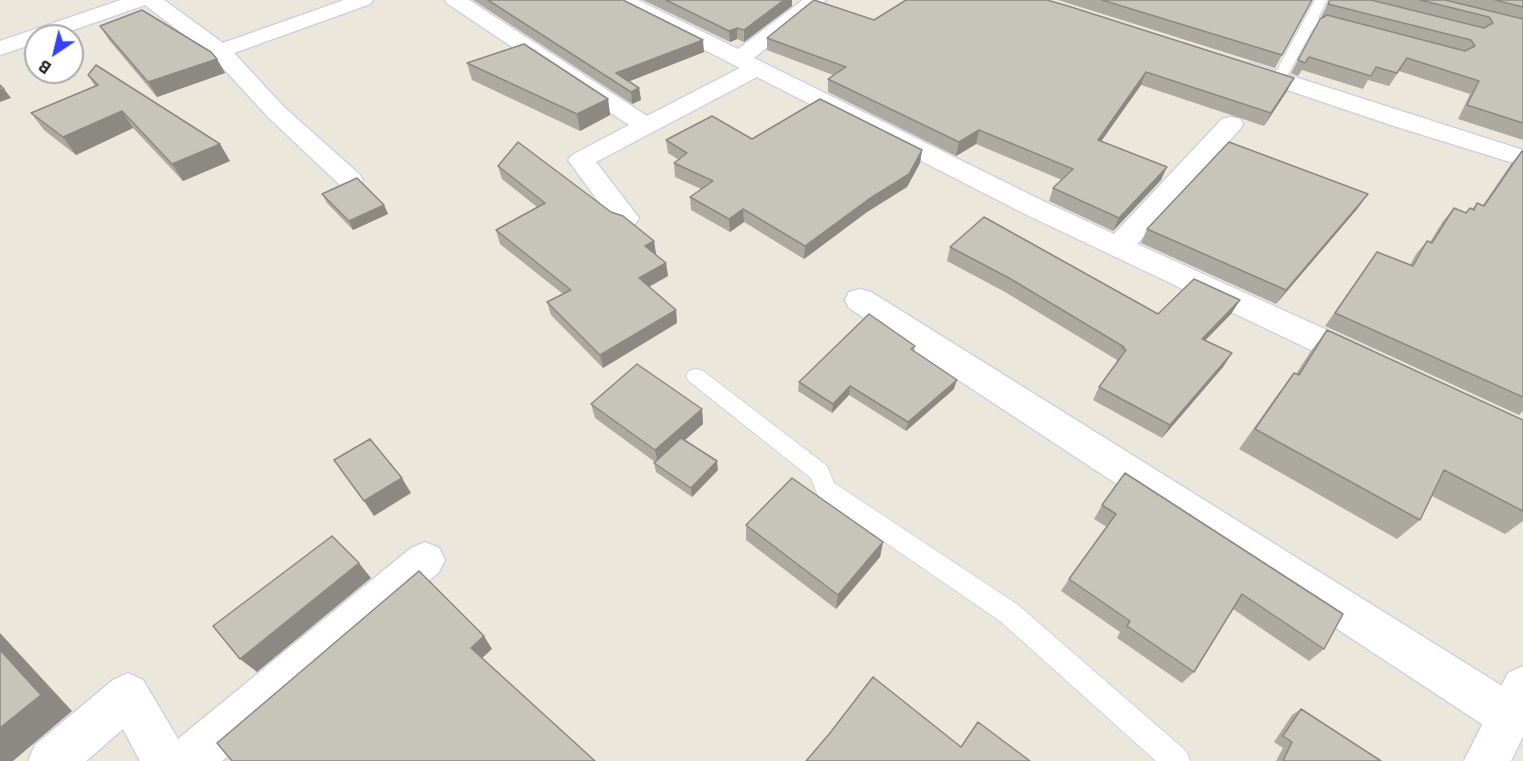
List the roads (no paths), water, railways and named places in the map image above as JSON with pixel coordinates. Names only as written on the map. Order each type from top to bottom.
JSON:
[{"type":"street","points":[[0,48],[141,0]]},
{"type":"street","points":[[151,0],[219,51],[276,112],[350,180]]},
{"type":"street","points":[[219,51],[363,0]]},
{"type":"street","points":[[455,0],[646,126]]},
{"type":"street","points":[[622,0],[1033,207],[1384,371]]},
{"type":"street","points":[[626,218],[581,160],[646,126],[748,64],[816,0]]},
{"type":"street","points":[[1235,65],[1523,158]]},
{"type":"street","points":[[1118,247],[1231,124]]},
{"type":"street","points":[[860,300],[1516,702],[1487,761]]},
{"type":"street","points":[[187,761],[425,560]]},
{"type":"street","points":[[51,761],[128,695],[165,761]]},
{"type":"lane","points":[[1279,79],[1321,0]]},
{"type":"lane","points":[[1306,27],[1319,21],[1353,30]]},
{"type":"lane","points":[[696,376],[819,472],[826,489],[1009,613],[1176,761]]}]
